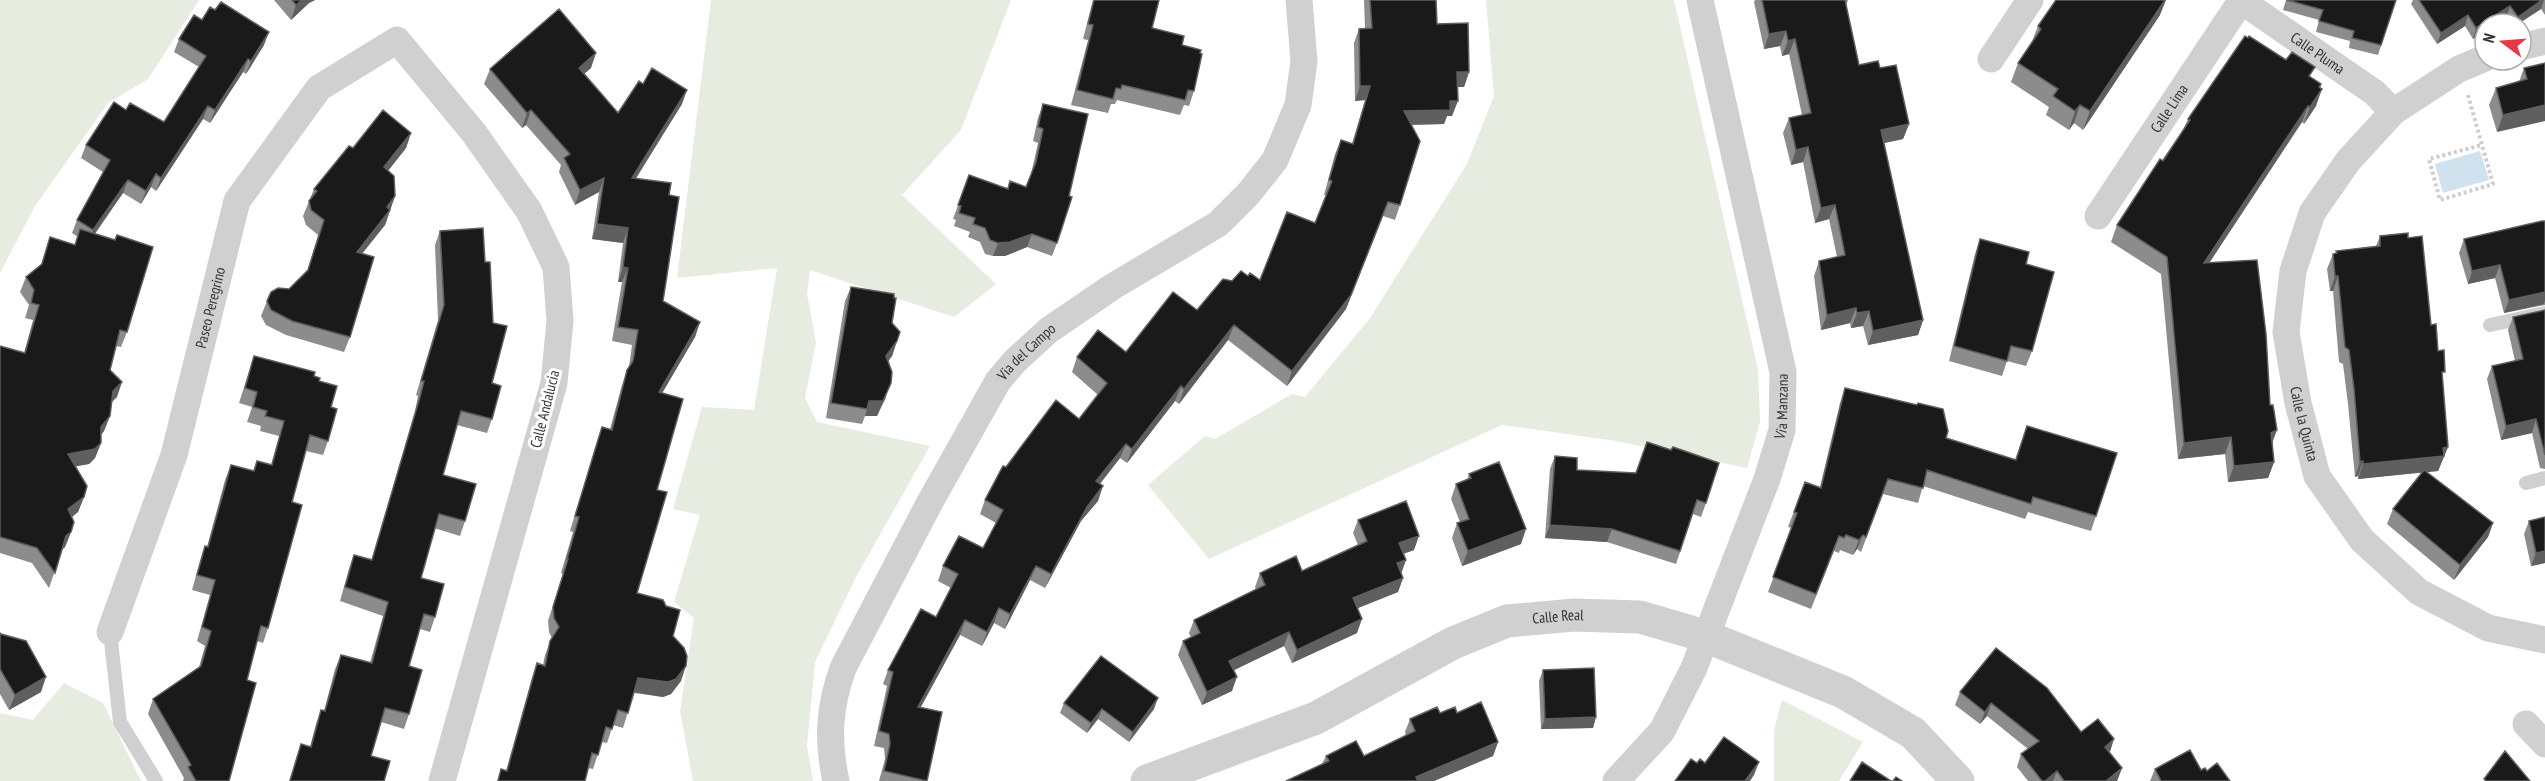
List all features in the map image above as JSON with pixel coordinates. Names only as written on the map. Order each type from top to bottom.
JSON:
[{"type":"street","name":"Via del Campo","points":[[836,781],[832,764],[832,708],[833,697],[843,669],[930,502],[998,381],[1015,361],[1049,330],[1112,287],[1218,224],[1249,193],[1275,160],[1298,105],[1304,61],[1299,0]]},
{"type":"street","name":"Via Manzana","points":[[1616,781],[1662,731],[1694,668],[1767,479],[1782,430],[1783,372],[1700,0]]},
{"type":"street","points":[[1991,59],[2030,0]]},
{"type":"street","name":"Calle Pluma","points":[[2240,0],[2375,93],[2392,112]]},
{"type":"street","name":"Calle Lima","points":[[2098,216],[2240,0]]},
{"type":"street","name":"Paseo Peregrino","points":[[110,632],[174,455],[237,201],[319,88],[397,40]]},
{"type":"street","name":"Calle Andalucia","points":[[397,40],[474,132],[529,211],[556,267],[560,321],[554,383],[442,781]]},
{"type":"street","name":"Calle la Quinta","points":[[2473,63],[2459,69],[2392,112],[2348,161],[2312,213],[2293,271],[2286,332],[2298,403],[2317,476],[2362,540],[2419,592],[2488,628],[2545,640]]},
{"type":"street","name":"Calle Real","points":[[1147,781],[1316,718],[1453,643],[1507,621],[1574,615],[1640,617],[1705,636],[1843,692],[1913,733],[1958,781]]},
{"type":"street","points":[[2526,724],[2545,744]]},
{"type":"lane","points":[[2490,325],[2545,313]]},
{"type":"lane","points":[[2526,483],[2545,478]]},
{"type":"lane","points":[[110,632],[120,722],[156,781]]},
{"type":"path","points":[[2459,69],[2482,145],[2493,184],[2440,200],[2429,159],[2482,145]]},
{"type":"shaded area","points":[[0,0],[199,0],[148,79],[108,103],[35,206],[0,273]]},
{"type":"shaded area","points":[[711,0],[1011,0],[961,130],[902,195],[996,284],[954,317],[810,270],[807,294],[816,342],[805,398],[817,422],[930,446],[856,577],[815,662],[807,746],[813,781],[693,781],[680,711],[694,618],[674,602],[700,515],[673,509],[702,407],[754,410],[777,268],[677,278]]},
{"type":"shaded area","points":[[1486,0],[1674,0],[1758,370],[1760,422],[1747,468],[1616,441],[1502,425],[1209,559],[1148,485],[1205,436],[1215,439],[1292,394],[1305,397],[1370,318],[1467,164],[1494,96]]},
{"type":"shaded area","points":[[64,683],[103,703],[141,781],[0,781],[0,713],[33,720]]},
{"type":"shaded area","points":[[1782,700],[1863,742],[1839,781],[1774,781],[1774,730]]},
{"type":"water","points":[[2480,151],[2489,180],[2443,193],[2435,164]]},
{"type":"building","points":[[292,0],[302,0],[296,5]]},
{"type":"building","points":[[1094,0],[1159,0],[1152,28],[1184,36],[1182,45],[1201,50],[1194,91],[1188,90],[1185,100],[1122,85],[1121,89],[1116,88],[1113,99],[1077,90],[1093,25],[1088,24]]},
{"type":"building","points":[[1370,0],[1436,0],[1437,24],[1468,23],[1469,72],[1457,72],[1458,101],[1450,101],[1450,110],[1404,111],[1420,141],[1400,205],[1388,202],[1351,295],[1292,371],[1234,325],[1184,389],[1181,386],[1132,449],[1126,444],[1096,481],[1103,486],[1087,507],[1051,574],[1036,566],[1010,614],[999,608],[987,632],[965,620],[918,707],[942,712],[927,781],[884,771],[890,744],[889,734],[879,731],[893,672],[888,670],[921,609],[936,617],[958,574],[943,566],[959,536],[983,548],[1003,510],[985,500],[1003,466],[1006,467],[1056,400],[1079,419],[1107,383],[1077,357],[1098,330],[1126,352],[1173,292],[1197,310],[1223,279],[1232,281],[1241,271],[1248,276],[1250,273],[1260,280],[1287,212],[1315,223],[1332,181],[1329,180],[1341,140],[1353,144],[1370,86],[1360,86],[1359,29],[1372,28]]},
{"type":"building","points":[[1762,0],[1845,0],[1859,65],[1878,61],[1880,68],[1896,65],[1909,124],[1881,130],[1923,320],[1873,331],[1869,311],[1857,313],[1856,308],[1827,315],[1819,261],[1845,255],[1835,205],[1821,208],[1808,147],[1796,150],[1789,118],[1811,113],[1795,39],[1788,41],[1786,31],[1769,34]]},
{"type":"building","points":[[2056,0],[2165,0],[2090,111],[2080,105],[2075,111],[2053,96],[2058,89],[2018,63],[2041,29],[2038,26]]},
{"type":"building","points":[[2287,0],[2396,0],[2381,45],[2352,38],[2354,31],[2319,21],[2323,10]]},
{"type":"building","points":[[2419,0],[2542,0],[2525,12],[2514,12],[2510,6],[2501,12],[2473,12],[2473,23],[2468,15],[2441,33]]},
{"type":"building","points":[[221,2],[269,32],[251,61],[248,59],[215,110],[208,106],[161,178],[156,174],[146,191],[128,180],[93,230],[77,220],[110,160],[86,145],[114,102],[126,110],[130,103],[164,122],[206,56],[179,39],[194,15],[202,20],[210,7],[215,10]]},
{"type":"building","points":[[559,9],[596,53],[579,68],[618,113],[639,81],[643,84],[652,68],[687,90],[632,178],[671,183],[669,195],[679,197],[663,301],[700,322],[659,392],[683,399],[657,490],[667,492],[637,593],[663,600],[666,606],[680,610],[673,636],[684,648],[687,656],[686,666],[676,679],[668,682],[638,678],[628,713],[618,710],[612,729],[606,727],[598,755],[592,753],[585,781],[498,781],[501,769],[507,771],[537,663],[545,666],[550,641],[559,627],[554,618],[553,607],[579,517],[575,516],[602,427],[612,430],[627,370],[633,361],[638,330],[618,327],[628,268],[623,267],[628,228],[597,224],[604,178],[580,190],[564,158],[570,154],[531,110],[527,113],[490,69]]},
{"type":"building","points":[[2245,36],[2248,38],[2249,36],[2286,60],[2292,52],[2315,67],[2309,76],[2321,84],[2319,87],[2322,89],[2310,107],[2308,106],[2204,263],[2257,260],[2266,334],[2270,405],[2273,405],[2277,430],[2271,433],[2274,462],[2234,466],[2231,437],[2184,443],[2167,257],[2117,225],[2160,159],[2163,161],[2190,120],[2188,119]]},
{"type":"building","points":[[2545,63],[2545,105],[2503,115],[2496,88],[2527,79],[2525,72],[2533,72],[2533,66]]},
{"type":"building","points":[[1043,104],[1088,114],[1069,196],[1072,197],[1057,243],[1032,234],[1010,242],[998,243],[990,240],[985,228],[973,224],[975,218],[959,213],[961,206],[958,205],[969,175],[1008,189],[1010,181],[1026,187],[1036,162],[1043,129],[1038,127]]},
{"type":"building","points":[[383,110],[411,133],[384,167],[394,176],[395,196],[387,207],[390,210],[357,252],[374,257],[350,337],[292,321],[271,310],[267,301],[271,292],[278,288],[289,289],[308,270],[324,220],[311,210],[309,201],[317,191],[314,189],[349,146],[353,148]]},
{"type":"building","points":[[2545,221],[2545,292],[2509,300],[2500,265],[2472,271],[2464,239]]},
{"type":"building","points":[[483,228],[485,262],[490,262],[493,323],[507,326],[492,383],[501,386],[492,419],[461,411],[443,475],[476,484],[465,521],[439,514],[421,578],[444,584],[435,617],[424,614],[409,666],[422,670],[409,714],[385,708],[371,756],[390,761],[384,781],[290,781],[301,744],[311,747],[321,710],[325,711],[341,655],[372,663],[388,602],[345,587],[354,555],[372,560],[420,397],[424,381],[421,381],[444,305],[440,231]]},
{"type":"building","points":[[80,229],[115,240],[117,235],[153,247],[127,332],[120,330],[110,370],[122,382],[113,391],[110,416],[101,427],[101,443],[95,449],[68,454],[87,486],[84,497],[68,509],[74,522],[71,532],[66,536],[55,573],[37,548],[0,537],[0,346],[25,353],[39,305],[31,303],[34,290],[26,277],[42,264],[50,237],[75,245]]},
{"type":"building","points":[[2408,233],[2408,238],[2422,236],[2431,325],[2436,324],[2438,351],[2444,350],[2445,372],[2442,372],[2448,447],[2443,448],[2444,456],[2363,464],[2363,461],[2360,462],[2349,350],[2345,347],[2338,276],[2335,276],[2333,254],[2337,253],[2336,251],[2380,246],[2380,236]]},
{"type":"building","points":[[1980,239],[2029,252],[2026,264],[2054,272],[2032,351],[2011,346],[2007,361],[1954,346]]},
{"type":"building","points":[[851,287],[894,294],[896,298],[892,323],[900,332],[897,341],[886,356],[892,372],[891,383],[883,401],[869,401],[867,409],[831,403]]},
{"type":"building","points":[[2545,310],[2545,455],[2536,419],[2506,426],[2492,366],[2523,359],[2513,317]]},
{"type":"building","points":[[254,356],[315,372],[314,376],[320,378],[319,381],[337,386],[331,407],[337,409],[328,441],[310,435],[292,502],[302,505],[268,628],[261,626],[247,680],[256,683],[229,781],[196,781],[188,767],[191,765],[153,699],[201,666],[211,631],[202,627],[215,580],[197,575],[205,546],[208,547],[231,465],[254,471],[257,461],[272,465],[284,421],[265,416],[267,411],[253,407],[257,392],[245,388]]},
{"type":"building","points":[[1845,388],[1943,409],[1948,431],[1946,438],[2016,460],[2027,426],[2117,453],[2096,516],[2033,497],[2031,504],[1927,470],[1923,488],[1888,479],[1866,537],[1863,535],[1859,540],[1846,535],[1844,538],[1839,536],[1816,594],[1773,577],[1797,513],[1794,512],[1805,482],[1821,488]]},
{"type":"building","points":[[1647,442],[1671,450],[1673,447],[1719,463],[1706,503],[1697,500],[1680,551],[1612,529],[1550,525],[1555,456],[1577,458],[1577,470],[1636,473]]},
{"type":"building","points":[[1499,462],[1526,529],[1468,551],[1457,523],[1469,519],[1456,484],[1471,478],[1469,474]]},
{"type":"building","points":[[2424,470],[2493,523],[2460,565],[2393,509]]},
{"type":"building","points":[[1406,501],[1419,536],[1399,543],[1406,560],[1397,563],[1403,578],[1353,598],[1362,619],[1297,650],[1289,632],[1229,661],[1237,677],[1207,692],[1183,641],[1200,633],[1194,620],[1265,585],[1260,573],[1296,556],[1302,571],[1367,541],[1358,520]]},
{"type":"building","points":[[2545,517],[2545,551],[2536,553],[2529,521]]},
{"type":"building","points":[[0,633],[26,641],[46,677],[15,695],[0,669]]},
{"type":"building","points":[[1996,648],[2047,688],[2081,732],[2098,719],[2114,739],[2105,747],[2122,768],[2106,781],[2064,781],[2057,771],[2042,781],[2021,754],[2039,741],[1991,703],[1985,712],[1960,692]]},
{"type":"building","points":[[1101,656],[1158,698],[1133,732],[1102,709],[1091,723],[1064,703]]},
{"type":"building","points":[[1594,668],[1596,717],[1545,719],[1543,670]]},
{"type":"building","points":[[1481,702],[1498,742],[1416,777],[1418,781],[1286,781],[1329,761],[1326,756],[1356,741],[1364,756],[1415,731],[1410,719],[1437,707],[1440,713],[1455,707],[1457,713]]},
{"type":"building","points":[[1724,737],[1759,762],[1745,781],[1675,781],[1691,759],[1697,763],[1700,759],[1705,763]]},
{"type":"building","points":[[2190,750],[2201,770],[2205,768],[2207,771],[2217,763],[2230,781],[2161,781],[2155,769]]},
{"type":"building","points":[[2505,751],[2530,781],[2486,781],[2484,779]]},
{"type":"building","points":[[1862,762],[1891,781],[1850,781]]}]
